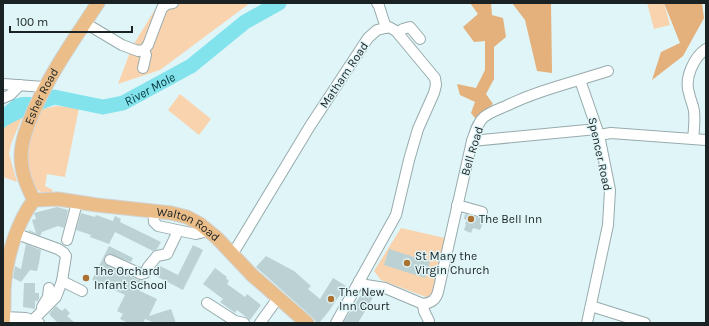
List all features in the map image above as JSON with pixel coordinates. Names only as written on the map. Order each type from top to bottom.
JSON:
[{"type":"main road","name":"Esher Road","points":[[34,200],[28,190],[21,158],[24,135],[43,91],[98,3]]},
{"type":"main road","name":"Walton Road","points":[[34,200],[58,199],[77,203],[171,213],[187,217],[209,230],[218,238],[232,255],[307,323]]},
{"type":"main road","points":[[8,320],[5,278],[7,248],[17,234],[22,218],[34,200]]},
{"type":"street","points":[[85,23],[131,50],[144,50],[148,45],[162,8],[167,4],[173,3]]},
{"type":"street","points":[[336,323],[396,215],[416,136],[436,85],[435,78],[398,34],[389,27],[386,28],[377,3]]},
{"type":"street","points":[[398,34],[403,29],[410,27],[420,39]]},
{"type":"street","name":"Matham Road","points":[[232,255],[310,126],[368,38],[377,30],[386,28]]},
{"type":"street","points":[[693,139],[694,112],[688,93],[687,83],[695,62],[705,48]]},
{"type":"street","points":[[143,68],[146,54],[144,50]]},
{"type":"street","name":"Bell Road","points":[[423,304],[431,302],[437,296],[472,141],[482,119],[489,114],[542,91],[608,71]]},
{"type":"street","name":"Spencer Road","points":[[580,80],[598,132],[610,190],[608,225],[587,323]]},
{"type":"street","points":[[3,84],[20,85],[43,91]]},
{"type":"street","points":[[3,98],[10,95],[20,85]]},
{"type":"street","points":[[472,141],[598,132],[706,140]]},
{"type":"street","points":[[67,240],[77,203]]},
{"type":"street","points":[[457,206],[482,212]]},
{"type":"street","points":[[153,211],[154,222],[158,226],[196,234],[209,230]]},
{"type":"street","points":[[110,260],[141,274],[145,273],[157,256],[167,254],[178,231]]},
{"type":"street","points":[[17,234],[58,249],[64,252],[66,256],[62,281],[56,297],[36,322]]},
{"type":"street","points":[[62,281],[82,291]]},
{"type":"street","points":[[358,281],[366,285],[385,288],[423,304],[424,311],[429,321]]},
{"type":"street","points":[[36,322],[46,303],[49,288]]},
{"type":"street","points":[[260,323],[278,298]]},
{"type":"street","points":[[206,303],[235,321],[244,323]]},
{"type":"street","points":[[591,306],[645,323]]},
{"type":"street","points":[[8,320],[26,318],[36,322]]},
{"type":"shaded area","points":[[159,3],[250,3],[160,70],[118,84],[132,47]]},
{"type":"shaded area","points":[[470,3],[491,3],[492,15],[503,18],[506,37],[494,47],[494,79],[486,94],[493,104],[475,118],[471,113],[475,102],[460,95],[457,84],[476,88],[485,70],[485,41],[474,42],[463,27],[478,14]]},
{"type":"shaded area","points":[[512,3],[551,3],[552,73],[537,71],[525,20]]},
{"type":"shaded area","points":[[647,3],[664,3],[670,25],[654,29]]},
{"type":"shaded area","points":[[664,3],[702,3],[704,18],[683,56],[652,80],[661,52],[680,43]]},
{"type":"shaded area","points":[[180,94],[211,119],[199,135],[168,110]]},
{"type":"shaded area","points":[[56,106],[79,108],[65,177],[47,174],[45,186],[53,190],[50,194],[36,189],[31,181],[28,165],[28,149],[39,110]]},
{"type":"shaded area","points":[[24,113],[11,144],[9,154],[17,182],[3,177],[3,129],[14,119]]},
{"type":"shaded area","points":[[401,228],[445,238],[435,294],[426,297],[381,280],[374,271]]},
{"type":"water","points":[[31,97],[24,113],[14,119],[3,129],[3,108],[14,99]]},
{"type":"building","points":[[57,207],[68,210],[64,228],[58,226],[42,232],[40,236],[28,231],[29,230],[36,233],[32,220],[36,219],[34,213]]},
{"type":"building","points":[[81,213],[95,217],[96,215],[113,221],[115,216],[121,219],[120,222],[161,242],[157,249],[153,251],[115,232],[109,244],[90,237],[91,235],[76,230]]},
{"type":"building","points":[[465,214],[485,218],[480,230],[473,228],[471,233],[464,230],[467,220],[464,219]]},
{"type":"building","points":[[26,244],[41,250],[37,271],[30,270],[21,282],[13,278],[15,266],[21,269]]},
{"type":"building","points":[[193,245],[203,250],[183,290],[152,274],[158,265],[178,275]]},
{"type":"building","points":[[109,246],[133,258],[131,262],[109,254],[104,258],[105,264],[138,280],[145,281],[140,291],[157,299],[149,316],[171,309],[176,323],[155,323],[145,319],[143,323],[128,323],[120,319],[123,314],[117,311],[125,295],[92,280]]},
{"type":"building","name":"St Mary the Virgin Church","points":[[389,249],[430,262],[425,278],[384,265]]},
{"type":"building","points":[[266,256],[294,271],[311,286],[308,289],[320,299],[333,278],[346,286],[329,311],[319,323],[317,323],[256,267]]},
{"type":"building","points":[[215,268],[227,277],[226,278],[229,281],[227,284],[245,297],[247,294],[261,305],[250,320],[237,310],[235,313],[220,302],[223,299],[203,284]]},
{"type":"building","points":[[24,283],[35,283],[35,293],[39,293],[39,299],[37,302],[35,300],[35,309],[23,307]]},
{"type":"building","points":[[364,294],[375,294],[358,323],[343,323],[360,296]]},
{"type":"building","points":[[56,306],[62,311],[65,308],[70,313],[67,316],[75,323],[58,323],[49,314]]},
{"type":"waterway","name":"River Mole","points":[[3,119],[25,108],[54,97],[103,107],[123,103],[191,66],[245,22],[279,3]]},
{"type":"place","name":"The Bell Inn","points":[[471,219]]},
{"type":"place","name":"St Mary the Virgin Church","points":[[407,263]]},
{"type":"place","name":"The Orchard Infant School","points":[[86,278]]},
{"type":"place","name":"The New Inn Court","points":[[331,299]]}]
